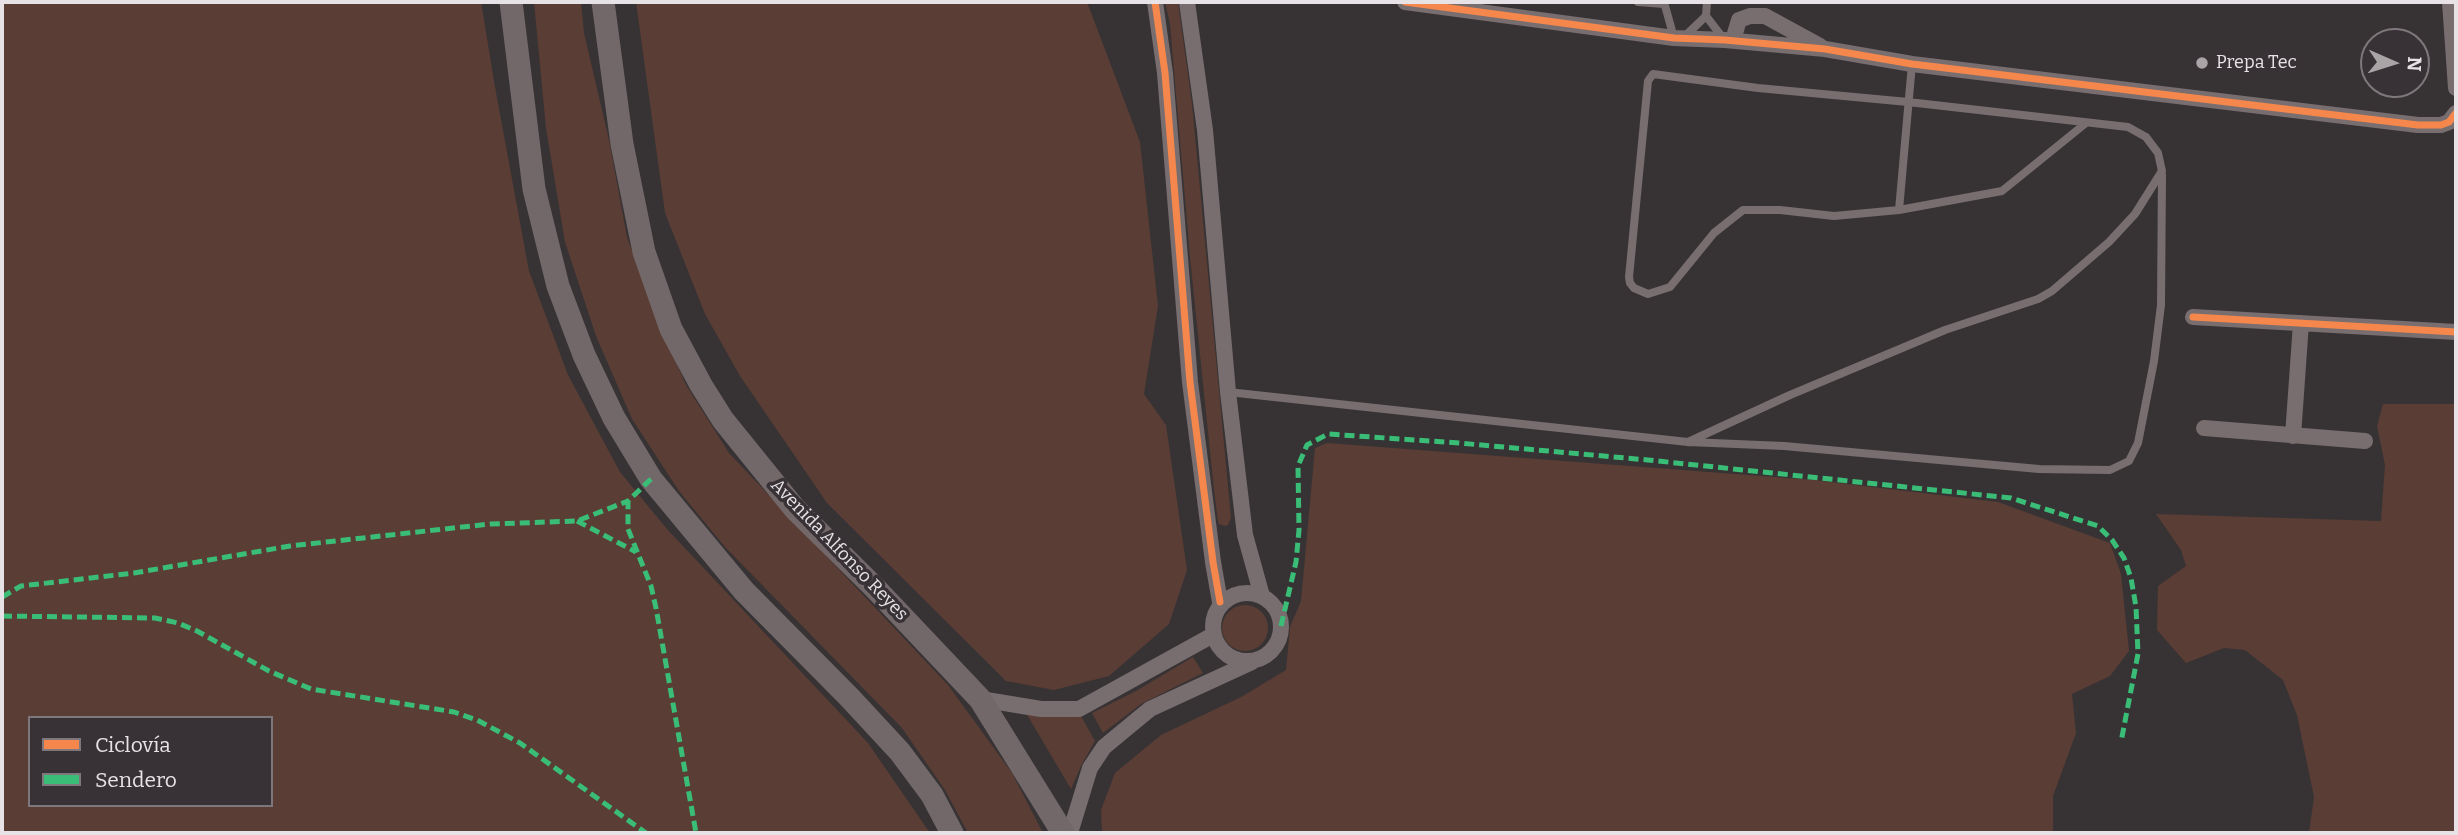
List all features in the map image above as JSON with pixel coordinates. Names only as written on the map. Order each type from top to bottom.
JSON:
[{"type":"main road","points":[[511,2],[534,189],[558,286],[584,355],[614,418],[651,479],[744,591],[900,752],[932,795],[952,833]]},
{"type":"main road","name":"Avenida Alfonso Reyes","points":[[603,2],[622,144],[644,252],[671,329],[701,385],[723,420],[795,509],[874,587],[980,699],[1063,833]]},
{"type":"street","points":[[1156,2],[1165,73],[1190,383],[1220,602],[1212,622],[1213,635],[1218,647],[1227,657],[1240,662],[1252,662]]},
{"type":"street","points":[[1187,2],[1205,131],[1228,392],[1245,535],[1262,596]]},
{"type":"street","points":[[1405,2],[1679,38],[1825,49],[1912,64],[2418,125],[2441,125],[2449,122],[2456,113]]},
{"type":"street","points":[[2450,2],[2456,88]]},
{"type":"street","points":[[1729,40],[1739,20],[1750,16],[1765,16],[1825,49]]},
{"type":"street","points":[[2193,317],[2456,332]]},
{"type":"street","points":[[2293,436],[2301,323]]},
{"type":"street","points":[[2204,429],[2365,441]]},
{"type":"street","points":[[1070,833],[1090,768],[1104,747],[1150,709],[1264,658],[1273,649],[1280,638],[1281,626],[1279,614],[1272,604],[1262,596],[1250,593],[1236,594],[1220,602]]},
{"type":"street","points":[[980,699],[1041,709],[1079,709],[1213,635]]},
{"type":"lane","points":[[1638,2],[1664,3],[1679,38],[1706,16],[1707,2]]},
{"type":"lane","points":[[1706,16],[1729,40]]},
{"type":"lane","points":[[1899,210],[1912,64]]},
{"type":"lane","points":[[1228,392],[1688,442],[1784,446],[2039,469],[2110,470],[2129,461],[2138,443],[2154,360],[2161,305],[2162,172],[2158,153],[2146,137],[2128,127],[2086,122],[1908,102],[1859,99],[1653,74],[1648,81],[1629,284],[1648,294],[1670,287],[1714,233],[1743,210],[1780,210],[1834,216],[1899,210],[2002,191],[2086,122]]},
{"type":"lane","points":[[1688,442],[1790,395],[1945,330],[2038,299],[2052,291],[2109,242],[2135,214],[2162,172]]},
{"type":"shaded area","points":[[2,2],[481,2],[529,271],[568,375],[620,472],[667,529],[868,743],[930,833],[2,833]]},
{"type":"shaded area","points":[[534,2],[581,2],[584,33],[609,140],[627,237],[654,312],[686,385],[729,453],[948,685],[1012,773],[1043,833],[968,833],[945,790],[902,728],[725,547],[679,491],[632,419],[596,336],[565,242],[546,128]]},
{"type":"shaded area","points":[[636,2],[1087,2],[1140,142],[1158,306],[1144,394],[1166,425],[1187,570],[1169,624],[1109,676],[1054,690],[1006,681],[827,503],[740,376],[705,314],[665,213]]},
{"type":"shaded area","points":[[1165,2],[1178,2],[1192,104],[1231,518],[1225,526],[1218,521],[1214,490],[1170,24]]},
{"type":"shaded area","points":[[2383,404],[2456,404],[2456,833],[2309,833],[2314,797],[2297,715],[2283,680],[2245,650],[2224,648],[2186,663],[2157,630],[2158,586],[2186,566],[2181,550],[2156,514],[2381,521],[2385,465],[2377,426]]},
{"type":"shaded area","points":[[1327,443],[1814,480],[1998,502],[2110,543],[2121,574],[2129,651],[2110,676],[2072,694],[2076,733],[2053,796],[2053,833],[1102,833],[1101,810],[1115,773],[1161,735],[1241,697],[1286,670],[1290,627],[1301,601],[1315,448]]},
{"type":"shaded area","points":[[1245,605],[1261,612],[1268,628],[1261,644],[1245,651],[1229,644],[1222,628],[1229,612]]},
{"type":"shaded area","points":[[1193,657],[1203,673],[1141,704],[1103,733],[1092,713]]},
{"type":"shaded area","points":[[1026,713],[1056,717],[1081,716],[1095,741],[1071,789]]},
{"type":"marked path","points":[[1281,626],[1296,562],[1299,530],[1298,466],[1307,445],[1328,434],[1648,460],[2011,498],[2098,526],[2124,558],[2136,607],[2138,654],[2121,742]]},
{"type":"marked path","points":[[651,479],[628,501],[628,529],[651,586],[656,608],[696,833]]},
{"type":"marked path","points":[[2,597],[21,586],[134,573],[290,546],[490,524],[577,521],[628,501]]},
{"type":"marked path","points":[[577,521],[636,552]]},
{"type":"marked path","points":[[2,616],[155,618],[197,631],[269,671],[311,689],[454,712],[477,720],[520,743],[646,833]]},
{"type":"cycle path","points":[[1155,2],[1165,73],[1190,382],[1220,602]]},
{"type":"cycle path","points":[[1405,2],[1674,38],[1825,49],[1912,64],[2418,125],[2441,125],[2449,122],[2456,113]]},
{"type":"cycle path","points":[[2193,317],[2456,332]]},
{"type":"place","name":"Prepa Tec","points":[[2202,63]]}]
